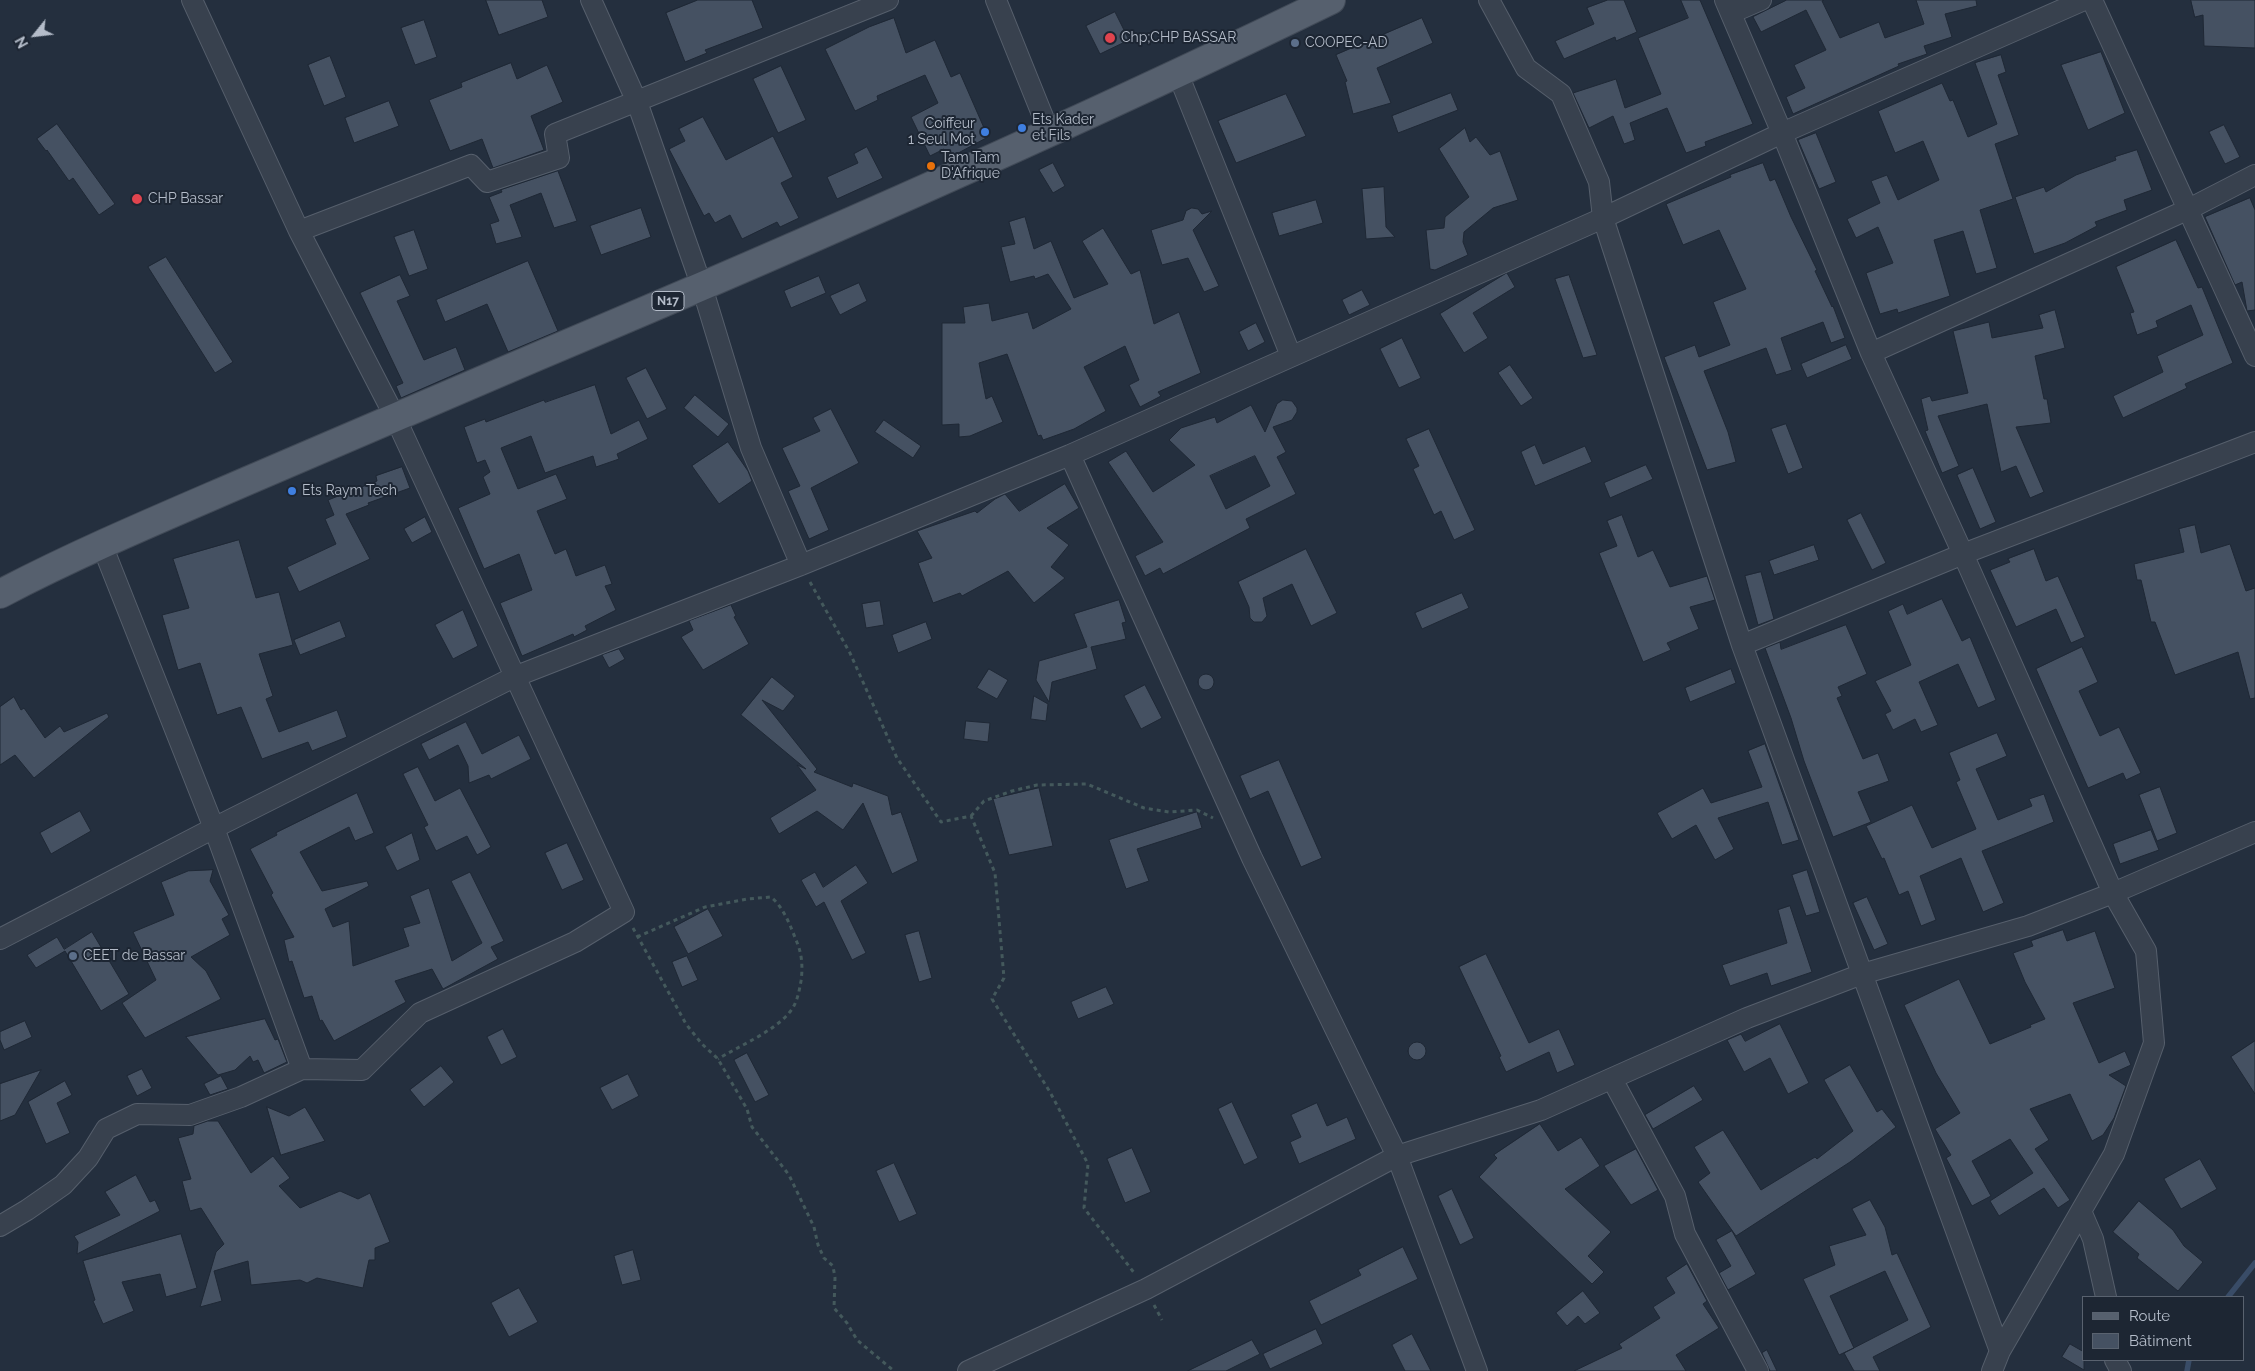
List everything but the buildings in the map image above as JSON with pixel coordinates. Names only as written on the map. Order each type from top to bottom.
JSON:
[{"type":"main road","name":"N17","points":[[0,594],[102,545],[395,417],[702,287],[1050,134],[1331,0]]},
{"type":"street","points":[[0,1226],[27,1210],[63,1184],[88,1158],[106,1130],[137,1114],[190,1114],[241,1097],[302,1069],[362,1070],[420,1013],[575,942],[624,912],[395,417],[299,231],[192,0]]},
{"type":"street","points":[[591,0],[637,102],[702,287],[751,448],[801,565]]},
{"type":"street","points":[[299,231],[471,165],[487,182],[560,158],[555,134],[888,0]]},
{"type":"street","points":[[996,0],[1050,134]]},
{"type":"street","points":[[1489,0],[1526,68],[1561,94],[1599,182],[1603,218],[1742,645],[2000,1351]]},
{"type":"street","points":[[1761,0],[1728,7],[1782,133],[1871,353],[1964,554],[2113,893],[2146,951],[2154,1043],[2114,1154],[2000,1351],[1992,1371]]},
{"type":"street","points":[[0,939],[514,676],[801,565],[1070,455],[1603,218],[1782,133],[2084,0]]},
{"type":"street","points":[[2092,0],[2255,356]]},
{"type":"street","points":[[1178,74],[1291,356]]},
{"type":"street","points":[[1871,353],[2189,209],[2255,175]]},
{"type":"street","points":[[1742,645],[1964,554],[2255,442]]},
{"type":"street","points":[[1070,455],[1252,858],[1396,1156],[1477,1371]]},
{"type":"street","points":[[102,545],[214,828],[302,1069]]},
{"type":"street","points":[[968,1371],[1146,1289],[1396,1156],[1541,1110],[1747,1018],[1862,974],[2028,926],[2113,893],[2255,832]]},
{"type":"street","points":[[1612,1079],[1675,1196],[1685,1234],[1758,1371]]},
{"type":"street","points":[[2081,1211],[2093,1239],[2106,1296]]},
{"type":"path","points":[[801,565],[850,653],[897,758],[941,822],[971,816],[984,801],[1012,791],[1037,785],[1087,784],[1144,808],[1169,812],[1197,810],[1218,823]]},
{"type":"path","points":[[971,816],[995,873],[1004,978],[992,999],[1050,1092],[1088,1164],[1084,1208],[1146,1289],[1162,1320]]},
{"type":"path","points":[[637,937],[702,909],[747,899],[771,897],[782,910],[794,934],[802,957],[799,995],[790,1012],[778,1024],[718,1059]]},
{"type":"path","points":[[624,912],[686,1024],[702,1044],[718,1059],[747,1109],[752,1127],[788,1176],[814,1227],[818,1245],[824,1258],[833,1266],[835,1278],[834,1308],[848,1323],[857,1340],[894,1371]]},
{"type":"waterway","points":[[2229,1296],[2255,1263]]},
{"type":"waterway","points":[[2187,1371],[2189,1361]]},
{"type":"place","name":"Chp;CHP BASSAR","points":[[1110,38]]},
{"type":"place","name":"COOPEC-AD","points":[[1295,43]]},
{"type":"place","name":"Ets Kader et Fils","points":[[1022,128]]},
{"type":"place","name":"Coiffeur 1 Seul Mot","points":[[985,132]]},
{"type":"place","name":"Tam Tam D'Afrique","points":[[931,166]]},
{"type":"place","name":"CHP Bassar","points":[[137,199]]},
{"type":"place","name":"Ets Raym Tech","points":[[292,491]]},
{"type":"place","name":"CEET de Bassar","points":[[73,956]]}]
